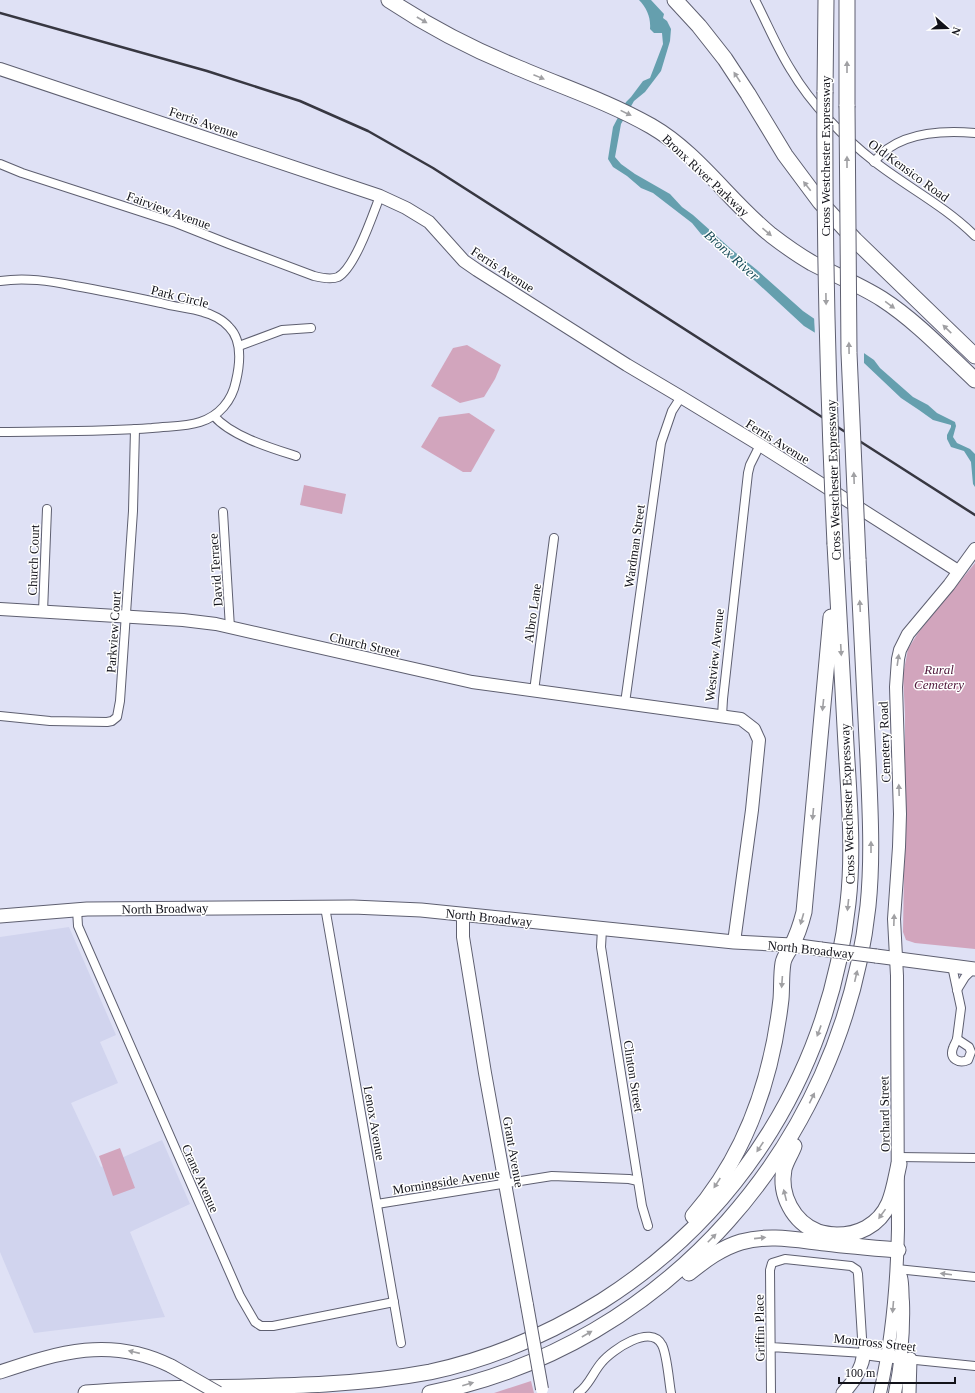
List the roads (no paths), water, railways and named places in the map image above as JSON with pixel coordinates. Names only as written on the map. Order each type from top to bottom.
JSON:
[{"type":"highway","name":"Bronx River Parkway","points":[[389,0],[439,30],[490,56],[608,105],[663,133],[684,150],[748,215],[770,234],[806,259],[871,292],[887,302],[924,333],[975,380]]},
{"type":"highway","points":[[675,0],[699,26],[725,59],[785,155],[820,202],[859,244],[975,356]]},
{"type":"highway","name":"Cross Westchester Expressway","points":[[86,1393],[140,1389],[308,1386],[377,1381],[418,1375],[470,1362],[522,1343],[571,1320],[618,1290],[661,1258],[692,1230],[729,1190],[754,1157],[776,1123],[798,1081],[812,1049],[830,997],[845,931],[851,864],[848,768],[835,550],[826,281],[826,0]]},
{"type":"highway","name":"Cross Westchester Expressway","points":[[430,1393],[529,1363],[581,1338],[625,1311],[663,1284],[701,1250],[735,1213],[766,1174],[794,1132],[820,1083],[831,1057],[845,1016],[859,962],[868,906],[871,865],[871,830],[849,345],[847,0]]},
{"type":"highway","points":[[618,1290],[698,1211],[727,1168],[744,1137],[759,1102],[767,1075],[781,1000],[783,961],[802,922],[804,912],[831,627],[835,550]]},
{"type":"highway","points":[[794,1132],[795,1146],[786,1163],[783,1178],[785,1195],[797,1217],[809,1227],[817,1231],[898,1246]]},
{"type":"highway","points":[[833,1235],[859,1232],[879,1218],[889,1203],[898,1161]]},
{"type":"highway","points":[[663,1284],[677,1281],[709,1257],[720,1251],[739,1242],[757,1239],[785,1238],[898,1246]]},
{"type":"main road","name":"North Broadway","points":[[0,916],[77,909],[325,907],[415,910],[734,942],[792,945],[974,969]]},
{"type":"main road","points":[[0,1372],[60,1354],[88,1349],[117,1349],[146,1355],[170,1366],[218,1393]]},
{"type":"main road","points":[[843,1393],[859,1372],[863,1362],[864,1353]]},
{"type":"main road","points":[[905,1359],[909,1393]]},
{"type":"street","name":"Old Kensico Road","points":[[755,0],[772,37],[786,61],[808,94],[833,124],[874,162],[943,209],[975,236]]},
{"type":"street","name":"Ferris Avenue","points":[[0,69],[380,196],[406,208],[429,222],[464,261],[627,365],[760,446],[958,571]]},
{"type":"street","points":[[874,162],[880,154],[890,146],[914,136],[958,131],[975,132]]},
{"type":"street","name":"Fairview Avenue","points":[[0,164],[22,173],[176,223],[314,276],[326,279],[337,278],[346,272],[356,254],[380,196]]},
{"type":"street","name":"Park Circle","points":[[0,281],[28,279],[52,281],[115,292],[203,312],[221,320],[230,327],[238,340],[240,355],[236,383],[227,403],[222,410],[214,416],[200,422],[178,426],[135,429],[0,432]]},
{"type":"street","points":[[239,346],[282,330],[311,328]]},
{"type":"street","name":"Wardman Street","points":[[625,703],[660,443],[672,411],[681,397]]},
{"type":"street","points":[[214,416],[220,424],[233,432],[271,448],[296,456]]},
{"type":"street","name":"Parkview Court","points":[[0,716],[50,721],[112,722],[119,713],[134,510],[135,429]]},
{"type":"street","name":"Westview Avenue","points":[[734,942],[752,810],[759,740],[754,729],[746,721],[722,716],[748,473],[760,446]]},
{"type":"street","name":"Church Court","points":[[43,612],[47,509]]},
{"type":"street","name":"David Terrace","points":[[223,512],[230,628]]},
{"type":"street","name":"Albro Lane","points":[[534,691],[554,538]]},
{"type":"street","name":"Cemetery Road","points":[[896,959],[894,919],[900,814],[896,687],[898,659],[900,650],[908,634],[949,585],[975,549]]},
{"type":"street","name":"Church Street","points":[[0,609],[184,620],[230,628],[451,678],[534,691],[722,716]]},
{"type":"street","name":"Lenox Avenue","points":[[325,907],[402,1343]]},
{"type":"street","name":"Crane Avenue","points":[[77,909],[78,926],[240,1296],[255,1322],[261,1326],[273,1326],[394,1302]]},
{"type":"street","name":"Grant Avenue","points":[[463,914],[464,936],[485,1073],[499,1142],[542,1391]]},
{"type":"street","name":"Clinton Street","points":[[602,929],[601,947],[638,1181],[648,1226]]},
{"type":"street","name":"Orchard Street","points":[[880,1393],[888,1356],[898,1246],[896,959]]},
{"type":"street","points":[[952,966],[961,1008],[957,1040]]},
{"type":"street","points":[[957,990],[965,977],[974,969]]},
{"type":"street","points":[[898,1161],[975,1158]]},
{"type":"street","name":"Morningside Avenue","points":[[377,1204],[552,1176],[638,1181]]},
{"type":"street","name":"Griffin Place","points":[[771,1393],[770,1270],[772,1263],[785,1259],[851,1266],[857,1270],[864,1353]]},
{"type":"street","points":[[897,1269],[975,1277]]},
{"type":"street","name":"Orchard Street","points":[[897,1269],[901,1279],[905,1359]]},
{"type":"street","points":[[578,1393],[587,1384],[601,1362],[610,1354],[630,1342],[644,1337],[656,1337],[664,1348],[671,1393]]},
{"type":"street","name":"Montross Street","points":[[771,1347],[864,1353],[975,1366]]},
{"type":"street","points":[[895,1393],[905,1359]]},
{"type":"water","name":"Bronx River","points":[[639,0],[651,0],[664,14],[663,18],[667,21],[671,29],[670,41],[661,71],[645,92],[634,101],[621,124],[615,157],[621,164],[635,174],[670,194],[682,207],[803,311],[874,360],[880,368],[913,397],[928,405],[937,413],[955,422],[956,426],[953,437],[957,443],[970,449],[975,454],[975,487],[973,484],[971,462],[964,451],[951,447],[947,439],[951,425],[933,420],[901,398],[863,362],[804,326],[715,244],[701,234],[692,223],[653,193],[641,188],[613,167],[608,159],[613,127],[626,102],[643,81],[650,78],[663,44],[662,33],[654,33],[650,29],[648,13]]},
{"type":"railway","points":[[0,13],[207,71],[300,101],[368,131],[433,168],[975,515]]},
{"type":"park label","name":"Rural Cemetery","points":[[939,676]]}]
